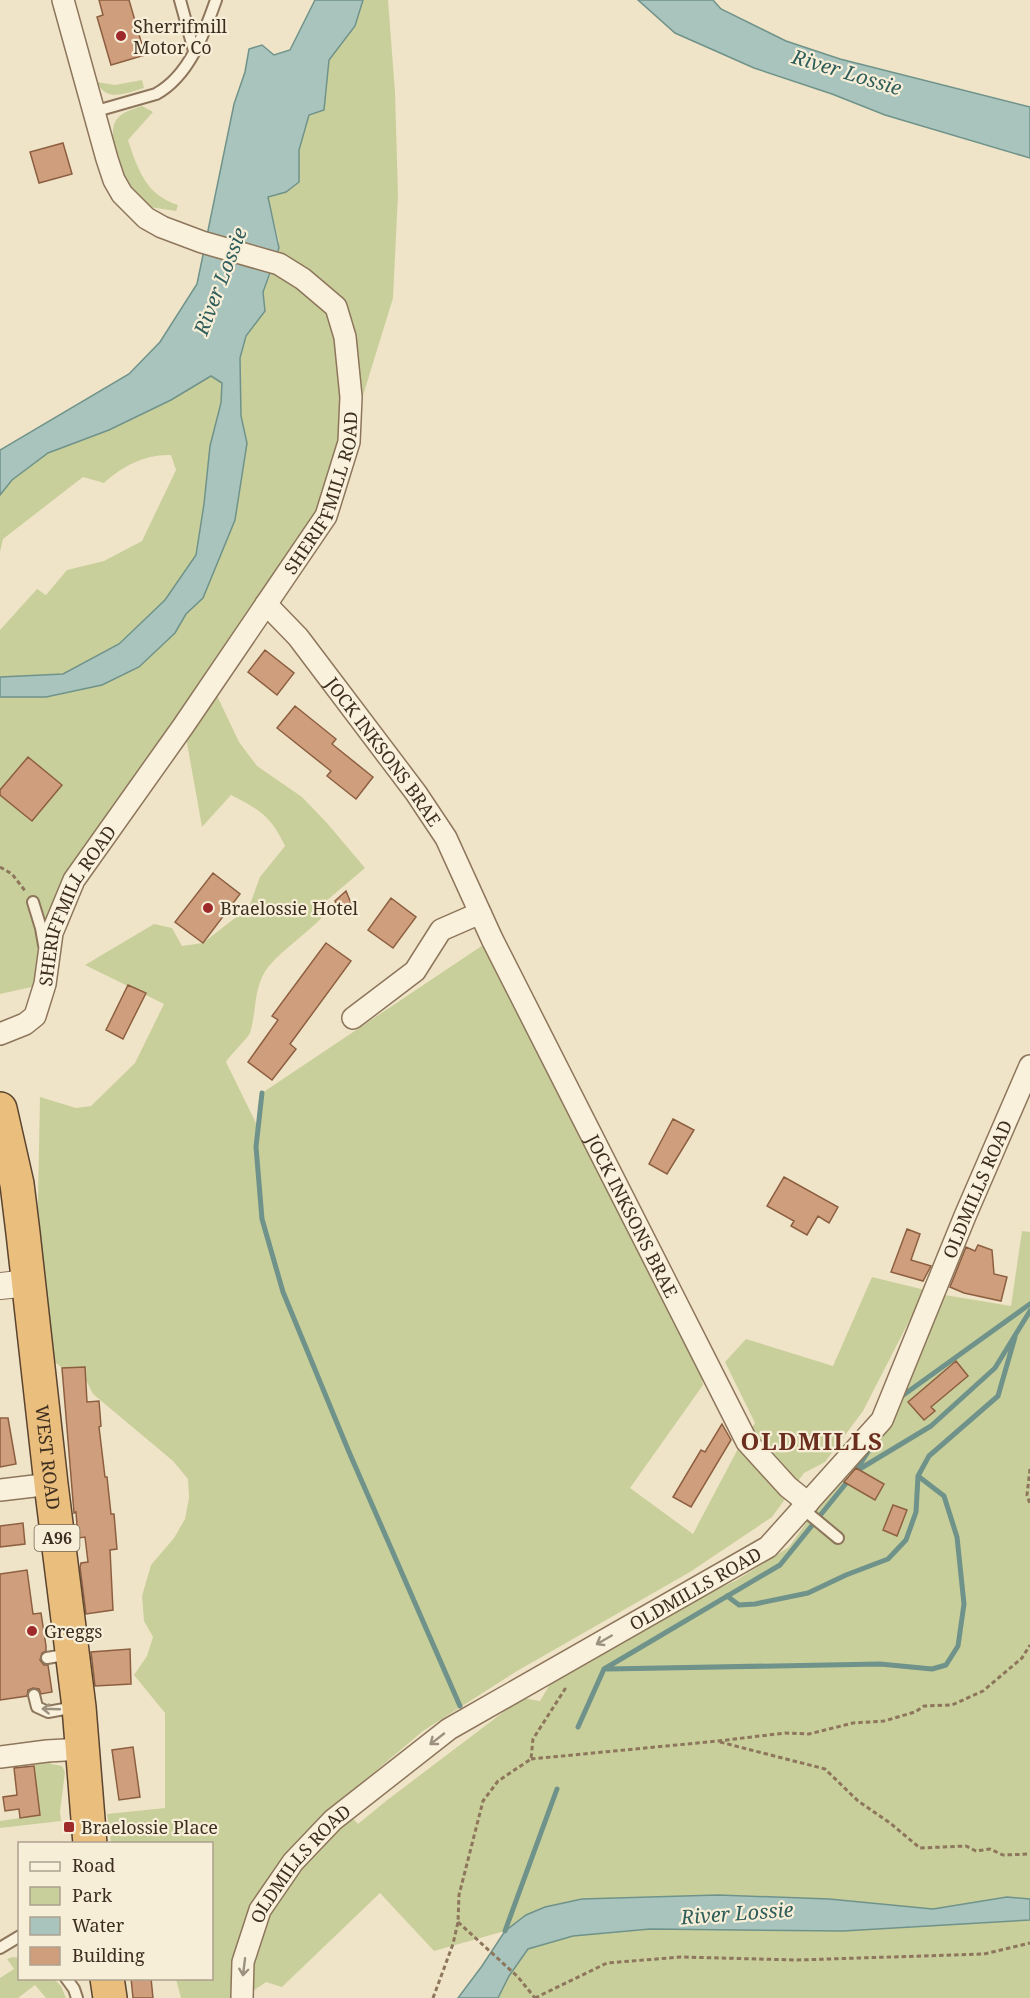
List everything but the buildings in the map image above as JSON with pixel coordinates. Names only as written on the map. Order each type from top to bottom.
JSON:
[{"type":"highway","name":"WEST ROAD","points":[[0,1109],[17,1184],[14,1285],[51,1484],[59,1656],[79,1707],[90,1842]]},
{"type":"highway","points":[[106,1980],[110,1998]]},
{"type":"street","name":"SHERIFFMILL ROAD","points":[[0,1034],[26,1024],[35,1016],[45,984],[52,933],[74,880],[184,725],[326,516],[349,442],[351,397],[345,337],[336,307],[303,279],[279,264],[202,242],[162,227],[146,218],[123,194],[114,180],[63,0]]},
{"type":"street","name":"JOCK INKSONS BRAE","points":[[266,604],[298,637],[416,793],[446,838],[480,913],[747,1442],[807,1509]]},
{"type":"street","points":[[353,1018],[415,971],[441,930],[480,913]]},
{"type":"street","name":"OLDMILLS ROAD","points":[[242,1998],[243,1962],[260,1910],[293,1862],[333,1820],[449,1729],[768,1547],[807,1509],[882,1420],[965,1216],[1030,1066]]},
{"type":"street","points":[[0,1490],[51,1484]]},
{"type":"street","points":[[0,1757],[82,1749]]},
{"type":"lane","points":[[180,0],[194,51]]},
{"type":"lane","points":[[93,112],[166,89],[188,63],[216,0]]},
{"type":"lane","points":[[33,902],[41,928],[48,967]]},
{"type":"lane","points":[[807,1509],[838,1538]]},
{"type":"lane","points":[[34,1695],[37,1707],[48,1712],[79,1707]]},
{"type":"lane","points":[[0,1948],[17,1942]]},
{"type":"lane","points":[[67,1980],[77,1998]]},
{"type":"path","points":[[0,867],[12,874],[33,902]]},
{"type":"path","points":[[1030,1469],[1027,1495],[1030,1504]]},
{"type":"path","points":[[433,1998],[453,1944],[458,1922],[459,1895],[483,1801],[498,1781],[531,1759],[718,1742],[785,1732],[809,1734],[853,1723],[884,1721],[915,1712],[924,1706],[952,1704],[983,1691],[1022,1658],[1030,1645]]},
{"type":"path","points":[[531,1759],[533,1739],[565,1689],[566,1677],[561,1664]]},
{"type":"path","points":[[718,1742],[825,1769],[858,1801],[920,1848],[966,1846],[976,1851],[990,1849],[1003,1855],[1030,1854]]},
{"type":"path","points":[[458,1922],[518,1977],[535,1998],[607,1963],[681,1957],[797,1960],[984,1954],[1030,1943]]},
{"type":"green space","points":[[363,0],[388,0],[395,92],[398,195],[393,298],[326,516],[211,683],[239,742],[257,766],[302,797],[365,868],[325,902],[327,912],[269,966],[260,981],[250,1033],[226,1062],[258,1127],[262,1093],[492,939],[698,1344],[703,1385],[630,1488],[693,1534],[741,1443],[755,1423],[725,1362],[746,1339],[833,1366],[872,1277],[925,1290],[863,1411],[825,1462],[804,1473],[772,1517],[690,1572],[517,1671],[423,1731],[338,1803],[358,1824],[522,1698],[540,1701],[556,1674],[587,1664],[706,1594],[737,1580],[789,1547],[906,1385],[945,1295],[1011,1306],[1022,1231],[1030,1232],[1030,1899],[1007,1897],[933,1909],[829,1899],[718,1895],[585,1899],[526,1915],[505,1931],[434,1951],[380,1893],[282,1987],[266,1982],[243,1998],[181,1998],[176,1980],[213,1980],[213,1842],[111,1842],[107,1814],[165,1808],[165,1713],[134,1675],[147,1656],[153,1637],[144,1621],[142,1596],[151,1565],[174,1538],[185,1519],[189,1498],[188,1479],[173,1461],[93,1394],[86,1380],[84,1367],[62,1368],[50,1358],[37,1250],[40,1097],[76,1108],[91,1106],[135,1063],[164,1004],[85,965],[154,924],[172,928],[182,946],[203,943],[249,907],[260,877],[285,846],[275,827],[264,815],[231,795],[202,827],[184,726],[74,880],[45,984],[0,994],[0,697],[46,697],[66,692],[175,633],[186,614],[203,598],[235,520],[247,443],[241,416],[240,358],[246,336],[265,311],[263,292],[279,254],[279,241],[268,197],[286,192],[299,182],[299,150],[309,115],[324,110],[329,60],[355,26]]},
{"type":"green space","points":[[142,80],[144,88],[118,95],[106,92],[97,82],[115,85]]},
{"type":"green space","points":[[142,106],[153,112],[128,140],[145,180],[158,195],[178,205],[176,211],[149,207],[129,185],[118,159],[113,141],[114,125],[122,114]]},
{"type":"green space","points":[[211,376],[222,383],[221,403],[210,446],[196,555],[165,600],[119,644],[63,674],[0,677],[0,630],[37,589],[46,595],[67,570],[104,561],[142,541],[176,470],[171,455],[162,455],[135,462],[104,483],[83,477],[3,539],[0,552],[0,495],[12,480],[48,453],[110,430],[171,400]]},
{"type":"green space","points":[[50,1759],[51,1764],[62,1766],[65,1772],[60,1811],[61,1821],[0,1828],[0,1821],[40,1815],[34,1761]]},
{"type":"green space","points":[[1030,1920],[1030,1998],[498,1998],[509,1976],[528,1949],[573,1936],[650,1929],[843,1931]]},
{"type":"green space","points":[[18,1958],[18,1980],[55,1980],[61,1986],[66,1998],[46,1998],[35,1985],[18,1998],[0,1998],[0,1978],[14,1969],[7,1959]]},
{"type":"water","name":"River Lossie","points":[[315,0],[363,0],[355,26],[329,60],[324,110],[309,115],[299,150],[299,182],[286,192],[268,197],[279,248],[263,292],[265,311],[246,336],[240,358],[241,416],[247,443],[235,520],[203,598],[186,614],[175,633],[139,667],[102,685],[46,697],[0,697],[0,677],[63,674],[119,644],[165,600],[196,555],[210,446],[221,403],[222,383],[211,376],[171,400],[109,430],[48,453],[12,480],[0,495],[0,450],[129,374],[160,342],[197,284],[234,104],[245,72],[249,49],[262,45],[274,55],[290,50]]},
{"type":"water","name":"River Lossie","points":[[638,0],[713,0],[721,9],[786,41],[840,59],[1030,107],[1030,158],[885,115],[832,94],[754,68],[675,33]]},
{"type":"water","name":"River Lossie","points":[[718,1895],[829,1899],[933,1909],[1007,1897],[1030,1899],[1030,1920],[843,1931],[650,1929],[573,1936],[528,1949],[509,1976],[498,1998],[458,1998],[505,1931],[526,1915],[545,1907],[582,1899]]},
{"type":"waterway","points":[[262,1093],[256,1147],[262,1219],[283,1292],[349,1452],[460,1706]]},
{"type":"waterway","points":[[899,1401],[902,1396],[1030,1304]]},
{"type":"waterway","points":[[858,1470],[931,1426],[995,1368],[1030,1311]]},
{"type":"waterway","points":[[727,1596],[739,1605],[808,1593],[888,1559],[906,1540],[916,1512],[918,1476],[929,1456],[998,1396],[1015,1337]]},
{"type":"waterway","points":[[578,1727],[604,1669],[780,1565],[856,1471],[871,1447]]},
{"type":"waterway","points":[[607,1669],[880,1664],[932,1669],[946,1665],[958,1646],[964,1604],[957,1537],[944,1496],[918,1476]]},
{"type":"waterway","points":[[505,1931],[557,1789]]},
{"type":"place","name":"Sherrifmill Motor Co","points":[[121,36]]},
{"type":"place","name":"Braelossie Hotel","points":[[208,908]]},
{"type":"place","name":"Greggs","points":[[32,1631]]},
{"type":"place","name":"Braelossie Place","points":[[69,1827]]},
{"type":"district","name":"OLDMILLS","points":[[812,1440]]}]
